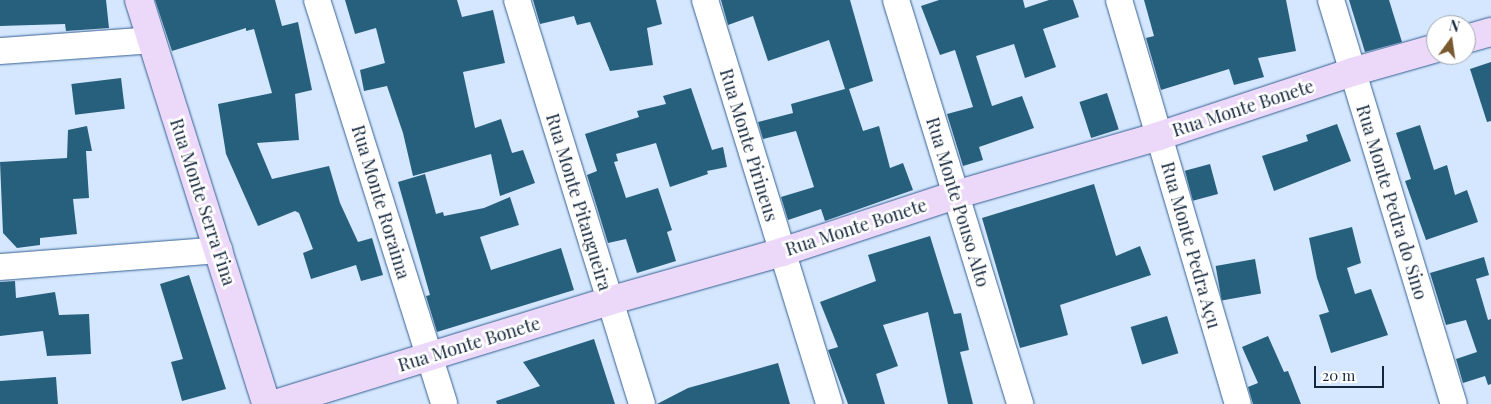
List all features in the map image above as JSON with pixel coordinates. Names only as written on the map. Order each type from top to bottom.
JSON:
[{"type":"main road","name":"Rua Monte Serra Fina","points":[[139,0],[220,250],[266,404]]},
{"type":"main road","points":[[1476,36],[1491,32]]},
{"type":"main road","name":"Rua Monte Bonete","points":[[276,404],[609,301],[782,252],[955,195],[1159,136],[1352,72],[1426,51]]},
{"type":"street","name":"Rua Monte Roraima","points":[[317,0],[444,404]]},
{"type":"street","name":"Rua Monte Pitangueira","points":[[517,0],[642,404]]},
{"type":"street","name":"Rua Monte Pirineus","points":[[705,0],[828,404]]},
{"type":"street","name":"Rua Monte Pouso Alto","points":[[896,0],[1020,404]]},
{"type":"street","name":"Rua Monte Pedra Açu","points":[[1119,0],[1238,404]]},
{"type":"street","name":"Rua Monte Pedra do Sino","points":[[1331,0],[1454,404]]},
{"type":"street","points":[[0,52],[152,40]]},
{"type":"street","points":[[0,267],[220,250]]},
{"type":"building","points":[[0,0],[106,0],[109,28],[66,31],[65,24],[0,26]]},
{"type":"building","points":[[155,0],[275,0],[282,26],[298,22],[312,90],[295,94],[299,140],[257,143],[272,179],[329,166],[340,203],[358,242],[372,238],[383,275],[361,281],[356,265],[311,279],[303,253],[313,249],[299,213],[295,211],[258,226],[226,154],[218,104],[272,93],[254,29],[246,31],[246,28],[172,51]]},
{"type":"building","points":[[345,0],[457,0],[462,17],[493,10],[505,63],[463,72],[475,128],[501,119],[512,153],[523,150],[535,183],[500,196],[491,154],[413,176],[403,133],[387,86],[364,91],[360,70],[385,63],[376,28],[355,34]]},
{"type":"building","points":[[533,0],[656,0],[662,24],[647,28],[653,65],[610,71],[590,22],[577,25],[574,16],[540,24]]},
{"type":"building","points":[[721,0],[850,0],[873,81],[849,89],[863,131],[879,126],[890,168],[903,163],[913,190],[825,221],[821,209],[788,220],[781,197],[814,187],[796,131],[763,139],[758,122],[793,113],[791,104],[845,89],[829,40],[768,61],[753,16],[728,25]]},
{"type":"building","points":[[939,0],[1023,0],[1025,8],[1049,0],[1073,0],[1079,17],[1043,29],[1056,67],[1025,78],[1014,44],[976,56],[992,106],[1022,96],[1034,128],[979,147],[983,160],[963,166],[947,114],[973,107],[955,50],[940,55],[921,6]]},
{"type":"building","points":[[1144,0],[1286,0],[1296,51],[1258,58],[1264,77],[1234,85],[1229,69],[1161,90],[1146,38],[1154,36]]},
{"type":"building","points":[[1349,0],[1389,0],[1402,42],[1365,52]]},
{"type":"building","points":[[1491,62],[1491,121],[1487,122],[1470,69]]},
{"type":"building","points":[[121,78],[125,109],[75,115],[71,84]]},
{"type":"building","points":[[691,88],[712,150],[723,147],[727,167],[707,171],[708,174],[670,187],[656,143],[616,154],[618,161],[614,162],[626,198],[658,188],[672,230],[667,232],[676,261],[637,273],[626,239],[608,243],[587,175],[597,171],[585,134],[639,117],[637,111],[666,104],[663,96]]},
{"type":"building","points":[[1107,93],[1119,129],[1091,138],[1079,102]]},
{"type":"building","points":[[1337,124],[1351,161],[1274,191],[1262,156],[1308,141],[1306,135]]},
{"type":"building","points":[[1420,125],[1434,170],[1447,165],[1455,195],[1467,190],[1478,222],[1426,240],[1405,181],[1411,179],[1396,133]]},
{"type":"building","points":[[87,126],[92,151],[86,151],[89,198],[73,199],[77,234],[40,238],[40,245],[17,248],[3,233],[0,162],[67,158],[68,130]]},
{"type":"building","points":[[1210,164],[1218,194],[1193,201],[1185,171]]},
{"type":"building","points":[[425,174],[436,214],[443,212],[444,216],[484,208],[510,197],[519,225],[480,237],[491,270],[561,248],[574,290],[437,332],[426,296],[430,295],[398,182]]},
{"type":"building","points":[[1094,184],[1116,256],[1140,246],[1151,275],[1060,305],[1068,335],[1020,348],[982,218]]},
{"type":"building","points":[[1352,227],[1361,263],[1347,268],[1355,294],[1371,289],[1388,335],[1331,353],[1319,315],[1329,312],[1317,278],[1309,238]]},
{"type":"building","points":[[930,236],[954,314],[961,313],[969,350],[960,352],[973,404],[948,404],[928,312],[883,325],[898,366],[876,374],[885,404],[848,404],[828,350],[838,347],[820,302],[876,281],[868,255]]},
{"type":"building","points":[[1484,257],[1489,275],[1476,279],[1488,320],[1491,319],[1491,384],[1488,385],[1485,376],[1463,383],[1456,359],[1477,352],[1466,320],[1446,325],[1430,273]]},
{"type":"building","points":[[1255,259],[1261,293],[1222,300],[1216,266]]},
{"type":"building","points":[[189,275],[226,389],[182,401],[171,362],[183,359],[160,284]]},
{"type":"building","points":[[15,281],[16,298],[55,292],[59,315],[89,314],[91,354],[47,356],[43,331],[0,336],[0,282]]},
{"type":"building","points":[[1167,316],[1178,353],[1142,364],[1131,327]]},
{"type":"building","points":[[1268,336],[1284,372],[1288,371],[1301,404],[1253,404],[1248,387],[1258,383],[1242,347]]},
{"type":"building","points":[[594,339],[615,404],[497,404],[496,401],[540,386],[523,362]]},
{"type":"building","points":[[778,363],[790,404],[657,404],[688,388]]},
{"type":"building","points":[[56,377],[58,404],[0,404],[0,381]]}]
